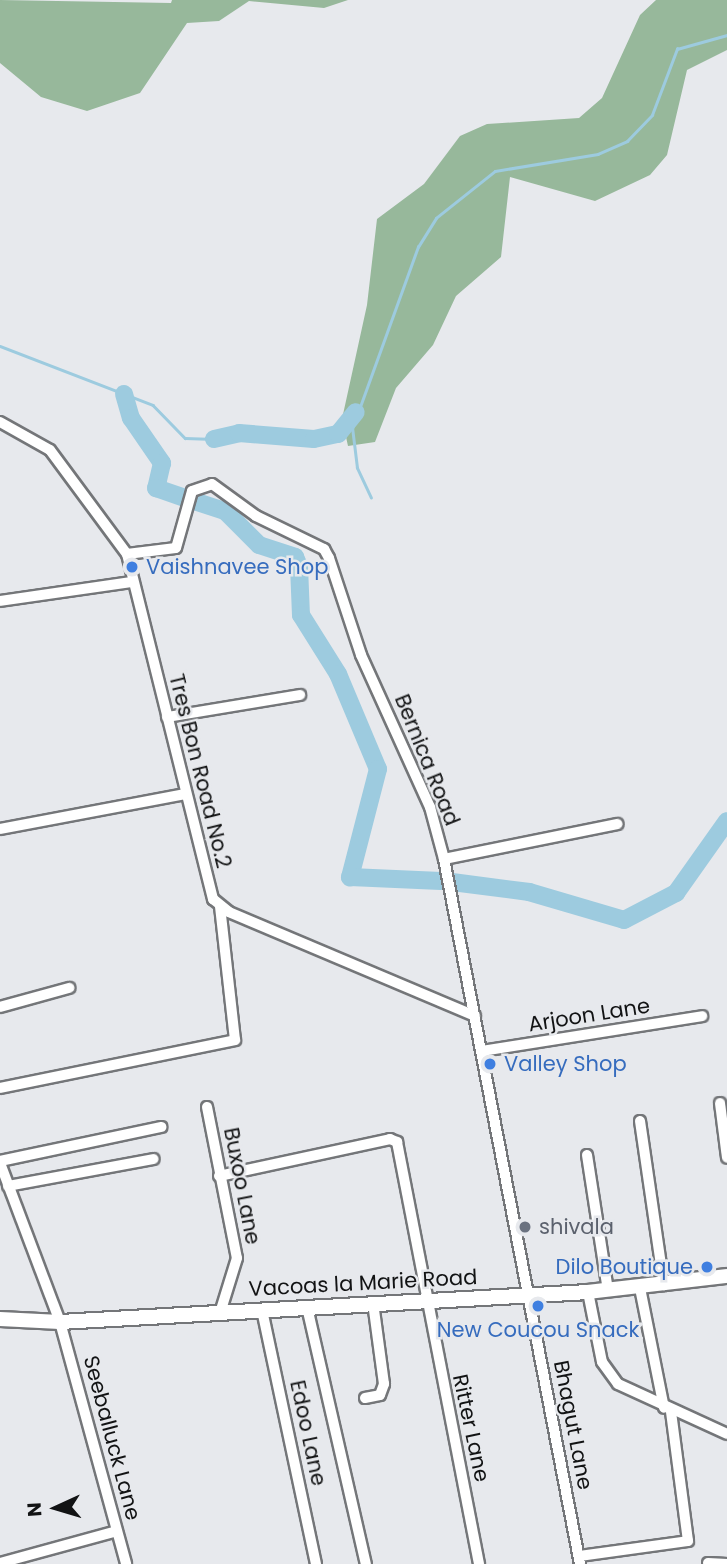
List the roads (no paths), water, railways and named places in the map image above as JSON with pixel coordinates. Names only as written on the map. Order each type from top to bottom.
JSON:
[{"type":"main road","name":"Vacoas la Marie Road","points":[[3,1316],[60,1322],[588,1292],[727,1276]]},
{"type":"street","name":"Tres Bon Road No.2","points":[[0,422],[50,450],[127,554],[186,794],[220,906],[235,1040],[0,1088]]},
{"type":"street","name":"Bernica Road","points":[[127,554],[176,548],[185,536],[192,491],[212,484],[256,516],[324,549],[361,655],[430,807],[444,859],[527,1294]]},
{"type":"street","points":[[0,601],[132,582]]},
{"type":"street","points":[[167,717],[300,695]]},
{"type":"street","points":[[0,829],[186,794]]},
{"type":"street","points":[[444,859],[617,824]]},
{"type":"street","points":[[220,906],[475,1016]]},
{"type":"street","points":[[0,1007],[69,988]]},
{"type":"street","name":"Arjoon Lane","points":[[482,1051],[702,1016]]},
{"type":"street","points":[[720,1103],[727,1158]]},
{"type":"street","name":"Buxoo Lane","points":[[207,1107],[237,1258],[220,1312]]},
{"type":"street","points":[[640,1121],[664,1285]]},
{"type":"street","points":[[0,1162],[161,1127]]},
{"type":"street","name":"Ritter Lane","points":[[219,1176],[394,1139],[479,1564]]},
{"type":"street","points":[[587,1155],[608,1290]]},
{"type":"street","points":[[8,1186],[154,1159]]},
{"type":"street","name":"Seeballuck Lane","points":[[0,1162],[60,1322],[126,1564]]},
{"type":"street","points":[[580,1560],[688,1541],[667,1409],[640,1288]]},
{"type":"street","points":[[588,1292],[602,1362],[618,1384],[667,1409],[727,1434]]},
{"type":"street","name":"Bhagut Lane","points":[[527,1294],[580,1560]]},
{"type":"street","points":[[365,1398],[380,1395],[384,1384],[373,1303]]},
{"type":"street","points":[[307,1307],[366,1564]]},
{"type":"street","name":"Edoo Lane","points":[[262,1310],[316,1564]]},
{"type":"street","points":[[0,1563],[117,1531]]},
{"type":"street","points":[[708,1563],[727,1564]]},
{"type":"waterway","points":[[371,498],[357,468],[352,429],[418,247],[436,218],[495,171],[598,154],[627,141],[652,115],[677,49],[727,35]]},
{"type":"waterway","points":[[0,346],[153,405],[185,438],[214,439]]},
{"type":"waterway","points":[[124,394],[131,418],[162,463],[156,488],[182,497]]},
{"type":"waterway","points":[[214,439],[239,433],[314,439],[338,434],[356,412]]},
{"type":"waterway","points":[[197,502],[225,511],[259,545],[295,557],[299,566],[301,615],[338,674],[378,769],[350,877],[441,881]]},
{"type":"waterway","points":[[452,882],[529,892],[624,920],[676,893],[727,821]]},
{"type":"place","name":"Vaishnavee Shop","points":[[132,567]]},
{"type":"place","name":"Valley Shop","points":[[490,1064]]},
{"type":"place","name":"shivala","points":[[525,1227]]},
{"type":"place","name":"Dilo Boutique","points":[[707,1267]]},
{"type":"place","name":"New Coucou Snack","points":[[538,1306]]}]
